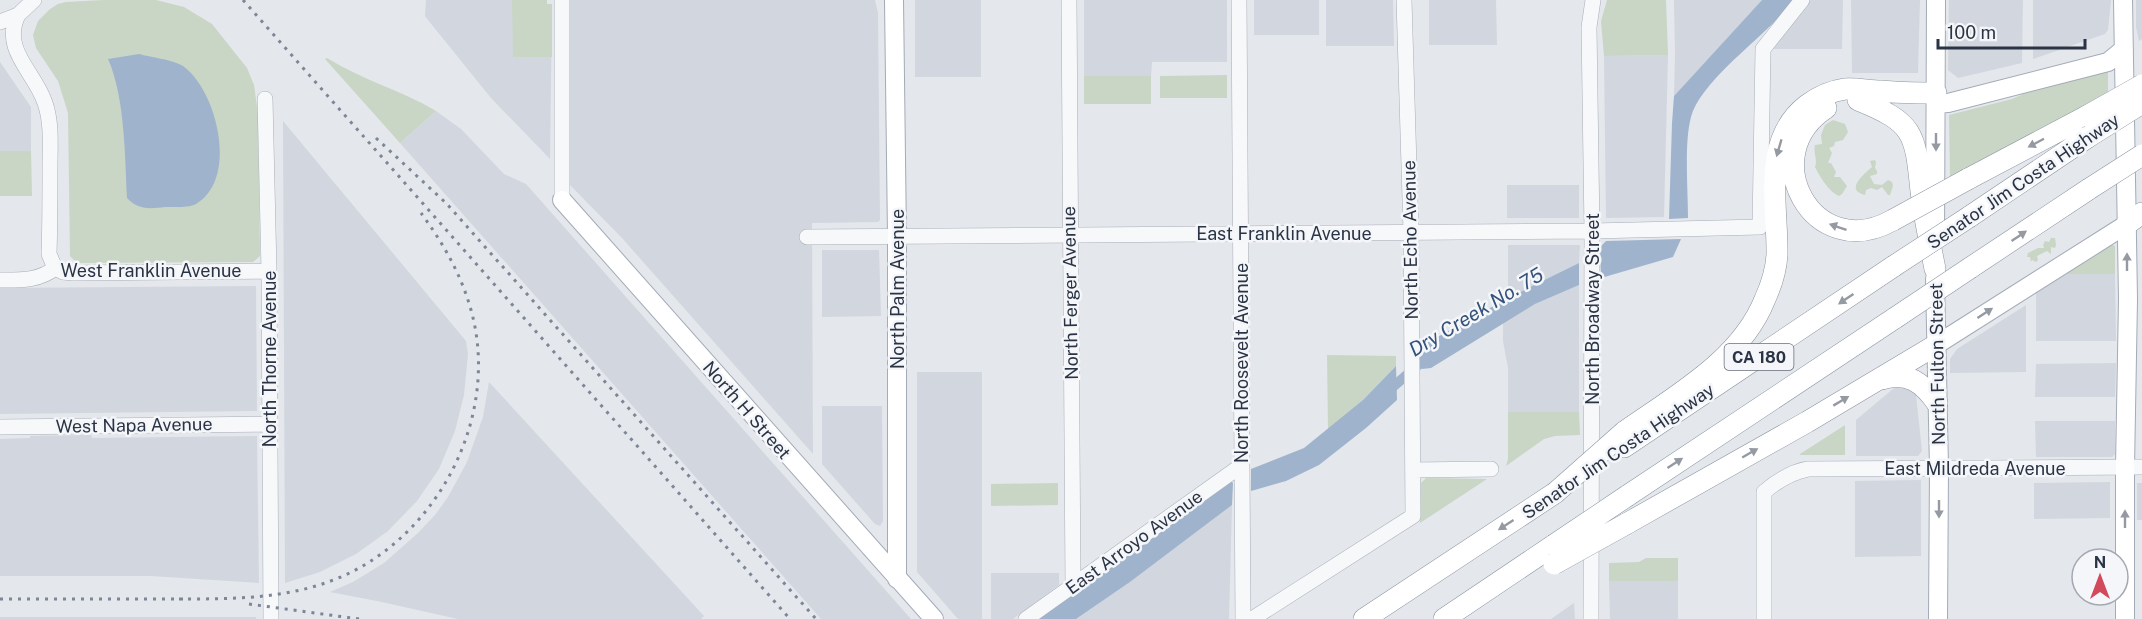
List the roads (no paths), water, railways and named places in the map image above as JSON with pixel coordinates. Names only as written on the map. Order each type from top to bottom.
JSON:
[{"type":"highway","points":[[1936,99],[1858,100],[1838,103],[1815,115],[1800,137],[1793,163],[1797,188],[1807,208],[1826,223],[1837,228],[1859,232],[1882,226],[2142,85]]},
{"type":"highway","points":[[1624,439],[1728,354],[1740,341],[1757,315],[1768,291],[1777,256],[1777,154],[1785,131],[1799,112],[1823,96],[1847,89],[1936,99]]},
{"type":"highway","points":[[1858,100],[1890,113],[1899,120],[1911,136],[1919,161],[1921,190],[1935,269]]},
{"type":"highway","name":"Senator Jim Costa Highway","points":[[1364,619],[1555,493],[1624,439],[1894,266],[2142,102]]},
{"type":"highway","name":"CA 180","points":[[1444,619],[1554,555],[1626,495],[2142,154]]},
{"type":"highway","points":[[1554,555],[1626,524],[1807,422],[1936,345]]},
{"type":"highway","points":[[1876,381],[1896,376],[1918,381],[1937,403]]},
{"type":"main road","name":"North Palm Avenue","points":[[894,0],[897,579]]},
{"type":"main road","name":"North Fulton Street","points":[[1936,0],[1935,269],[1939,468],[1938,619]]},
{"type":"main road","points":[[2123,0],[2134,219],[2133,467],[2125,619]]},
{"type":"main road","points":[[1936,99],[1948,103],[2108,62],[2124,49]]},
{"type":"main road","name":"North H Street","points":[[562,200],[934,619]]},
{"type":"main road","points":[[1936,345],[2134,219]]},
{"type":"street","points":[[0,22],[18,15],[34,0]]},
{"type":"street","points":[[562,0],[562,200]]},
{"type":"street","name":"North Ferger Avenue","points":[[1069,0],[1073,586]]},
{"type":"street","name":"North Roosevelt Avenue","points":[[1239,0],[1243,619]]},
{"type":"street","name":"North Echo Avenue","points":[[1252,619],[1413,516],[1411,232],[1404,0]]},
{"type":"street","name":"North Broadway Street","points":[[1591,619],[1592,231],[1589,27],[1593,0]]},
{"type":"street","name":"East Franklin Avenue","points":[[807,237],[1592,231],[1760,227],[1763,48],[1802,0]]},
{"type":"street","points":[[18,15],[13,26],[12,37],[15,48],[40,90],[49,117],[49,254],[55,268]]},
{"type":"street","name":"North Thorne Avenue","points":[[265,99],[269,271],[271,619]]},
{"type":"street","name":"West Franklin Avenue","points":[[0,280],[36,278],[55,268],[73,273],[269,271]]},
{"type":"street","name":"West Napa Avenue","points":[[0,427],[269,424]]},
{"type":"street","name":"East Mildreda Avenue","points":[[1764,619],[1764,492],[1773,484],[1796,472],[1808,469],[2133,467]]},
{"type":"street","points":[[1413,470],[1491,469]]},
{"type":"street","name":"East Arroyo Avenue","points":[[1026,619],[1242,471]]},
{"type":"water","points":[[1762,0],[1794,0],[1721,72],[1697,102],[1691,117],[1688,140],[1688,218],[1669,219],[1674,96]]},
{"type":"water","points":[[139,54],[168,60],[183,66],[195,78],[205,94],[213,114],[220,156],[217,175],[209,192],[196,204],[181,207],[144,208],[135,205],[127,198],[121,109],[114,74],[108,59]]},
{"type":"water","points":[[1681,239],[1673,257],[1601,278],[1600,247],[1606,241]]},
{"type":"water","points":[[1579,263],[1579,285],[1535,304],[1431,368],[1422,369],[1423,345],[1508,298]]},
{"type":"water","points":[[1396,366],[1397,400],[1366,428],[1319,465],[1286,481],[1251,491],[1251,469],[1304,448],[1363,400]]},
{"type":"water","points":[[1229,480],[1233,483],[1232,505],[1130,582],[1076,619],[1037,619]]},
{"type":"waterway","name":"Dry Creek No. 75","points":[[1387,392],[1433,355]]},
{"type":"railway","points":[[243,0],[790,619]]},
{"type":"railway","points":[[376,138],[446,203],[816,619]]},
{"type":"railway","points":[[179,599],[239,598],[279,594],[298,591],[336,579],[372,560],[404,535],[431,504],[453,469],[468,431],[477,391],[478,350],[471,310],[457,271],[421,213]]},
{"type":"railway","points":[[0,599],[186,599]]},
{"type":"railway","points":[[249,604],[359,619]]}]
